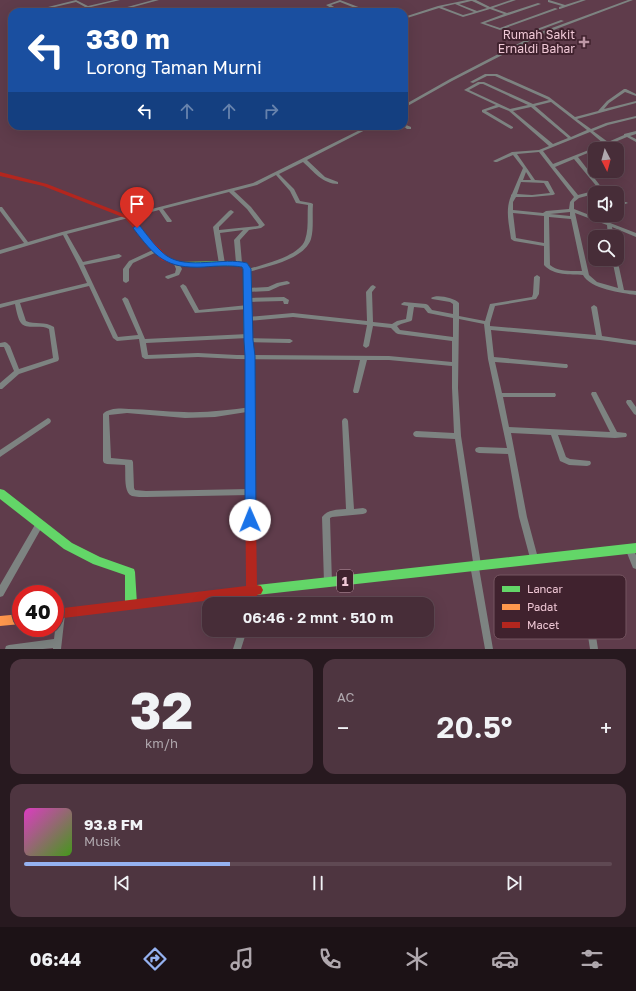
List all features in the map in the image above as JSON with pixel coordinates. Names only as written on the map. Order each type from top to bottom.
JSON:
[{"type":"main road","points":[[0,174],[45,184],[127,217],[164,258],[177,264],[239,263],[244,265],[247,271],[248,338],[250,356],[252,591],[251,597]]},
{"type":"main road","points":[[0,493],[39,525],[79,553],[130,572],[130,604]]},
{"type":"main road","name":"1","points":[[64,613],[130,604],[633,548]]},
{"type":"main road","points":[[0,621],[12,620]]},
{"type":"street","points":[[46,8],[76,0],[88,7]]},
{"type":"street","points":[[85,8],[118,0]]},
{"type":"street","points":[[126,8],[158,0]]},
{"type":"street","points":[[408,17],[454,3],[472,0],[507,14]]},
{"type":"street","points":[[505,0],[509,2]]},
{"type":"street","points":[[439,7],[461,16],[514,0]]},
{"type":"street","points":[[543,2],[550,0],[565,6]]},
{"type":"street","points":[[539,5],[534,5],[482,23],[500,29],[584,0]]},
{"type":"street","points":[[520,36],[622,0]]},
{"type":"street","points":[[408,105],[451,80],[542,33],[631,0]]},
{"type":"street","points":[[333,8],[328,5],[340,1],[358,8]]},
{"type":"street","points":[[454,3],[477,12]]},
{"type":"street","points":[[546,9],[551,11]]},
{"type":"street","points":[[466,90],[464,87],[471,82],[486,75],[492,74],[552,101],[605,142]]},
{"type":"street","points":[[466,90],[479,83],[484,83],[532,105],[572,139]]},
{"type":"street","points":[[466,90],[510,110],[552,146]]},
{"type":"street","points":[[599,112],[625,90],[636,95]]},
{"type":"street","points":[[614,98],[628,105]]},
{"type":"street","points":[[510,110],[552,101]]},
{"type":"street","points":[[575,118],[636,102]]},
{"type":"street","points":[[500,105],[482,112],[511,128]]},
{"type":"street","points":[[495,161],[514,153],[540,151],[572,139],[590,130],[636,117]]},
{"type":"street","points":[[0,252],[64,233],[254,184],[277,174],[363,130]]},
{"type":"street","points":[[608,142],[636,132]]},
{"type":"street","points":[[626,135],[636,141]]},
{"type":"street","points":[[540,151],[577,198]]},
{"type":"street","points":[[553,166],[588,152]]},
{"type":"street","points":[[514,153],[534,181]]},
{"type":"street","points":[[576,158],[598,186]]},
{"type":"street","points":[[304,160],[323,178],[336,183]]},
{"type":"street","points":[[525,168],[513,195],[510,211],[514,239],[546,245]]},
{"type":"street","points":[[247,271],[285,258],[300,250],[307,244],[311,204],[298,202],[292,190],[277,174]]},
{"type":"street","points":[[513,195],[532,196],[553,194],[546,182],[519,181]]},
{"type":"street","points":[[217,232],[259,227],[262,225],[249,208],[230,191]]},
{"type":"street","points":[[588,194],[577,198],[572,202],[573,218],[584,274],[589,280],[597,284],[636,293]]},
{"type":"street","points":[[0,208],[26,244]]},
{"type":"street","points":[[160,208],[169,221]]},
{"type":"street","points":[[584,274],[549,268],[547,265],[546,213],[572,210],[587,217],[636,234]]},
{"type":"street","points":[[510,211],[573,218]]},
{"type":"street","points":[[222,264],[216,227],[231,212]]},
{"type":"street","points":[[609,224],[610,230]]},
{"type":"street","points":[[239,263],[237,240],[248,228]]},
{"type":"street","points":[[64,233],[81,264],[117,339],[248,338],[290,341]]},
{"type":"street","points":[[126,281],[126,268],[134,259],[157,250]]},
{"type":"street","points":[[81,264],[118,256]]},
{"type":"street","points":[[168,277],[177,274],[179,269],[177,264]]},
{"type":"street","points":[[616,266],[620,290]]},
{"type":"street","points":[[534,558],[523,518],[507,430],[491,359],[488,326],[492,305],[534,298],[536,294],[537,277]]},
{"type":"street","points":[[248,290],[269,289],[279,284],[287,283]]},
{"type":"street","points":[[0,306],[91,284]]},
{"type":"street","points":[[183,286],[198,312],[284,299],[286,300],[286,303]]},
{"type":"street","points":[[366,346],[370,323],[369,292],[373,287]]},
{"type":"street","points":[[434,298],[454,301],[456,303],[454,364],[458,436],[475,565],[489,649]]},
{"type":"street","points":[[125,299],[142,339],[145,357],[198,355],[364,358],[429,361],[454,364]]},
{"type":"street","points":[[0,387],[17,372],[56,359],[52,328],[46,325],[26,324],[23,322],[16,302]]},
{"type":"street","points":[[404,304],[426,306],[430,312],[455,316],[488,326],[528,333],[600,337],[636,343]]},
{"type":"street","points":[[248,319],[293,315],[393,326],[399,322],[409,320],[411,305]]},
{"type":"street","points":[[594,308],[600,337]]},
{"type":"street","points":[[393,326],[398,332],[454,339]]},
{"type":"street","points":[[0,345],[5,344],[7,346],[17,372]]},
{"type":"street","points":[[356,391],[364,358]]},
{"type":"street","points":[[491,359],[565,366]]},
{"type":"street","points":[[594,394],[615,435]]},
{"type":"street","points":[[499,395],[553,395]]},
{"type":"street","points":[[629,402],[636,412]]},
{"type":"street","points":[[250,492],[134,493],[130,489],[129,462],[107,461],[106,414],[110,412],[142,412],[185,415],[215,414],[251,409]]},
{"type":"street","points":[[0,454],[48,421]]},
{"type":"street","points":[[345,421],[350,512]]},
{"type":"street","points":[[507,430],[624,435]]},
{"type":"street","points":[[554,432],[562,459],[570,462],[587,463]]},
{"type":"street","points":[[416,434],[458,436]]},
{"type":"street","points":[[479,450],[511,450]]},
{"type":"street","points":[[328,583],[326,517],[330,514],[363,511]]},
{"type":"street","points":[[0,592],[39,525]]},
{"type":"street","points":[[633,548],[636,565]]},
{"type":"street","points":[[237,649],[241,637]]},
{"type":"street","points":[[592,639],[594,649]]},
{"type":"street","points":[[10,649],[57,646]]},
{"type":"traffic: fast","points":[[178,264],[236,264],[244,265],[247,269],[248,339],[250,356],[250,451]]},
{"type":"traffic: fast","points":[[0,493],[68,546],[97,561],[130,572],[131,604]]},
{"type":"traffic: fast","points":[[257,590],[636,548]]},
{"type":"traffic: slow","points":[[0,621],[12,620]]},
{"type":"traffic: jam","points":[[0,174],[45,185],[127,217],[164,258],[178,264]]},
{"type":"traffic: jam","points":[[250,451],[252,591],[251,597]]},
{"type":"traffic: jam","points":[[64,613],[257,590]]},
{"type":"place","name":"Rumah Sakit Ernaldi Bahar","points":[[584,42]]},
{"type":"route","points":[[137,228],[164,258],[177,264],[200,265],[239,263],[244,265],[247,269],[251,409],[250,520]]}]
